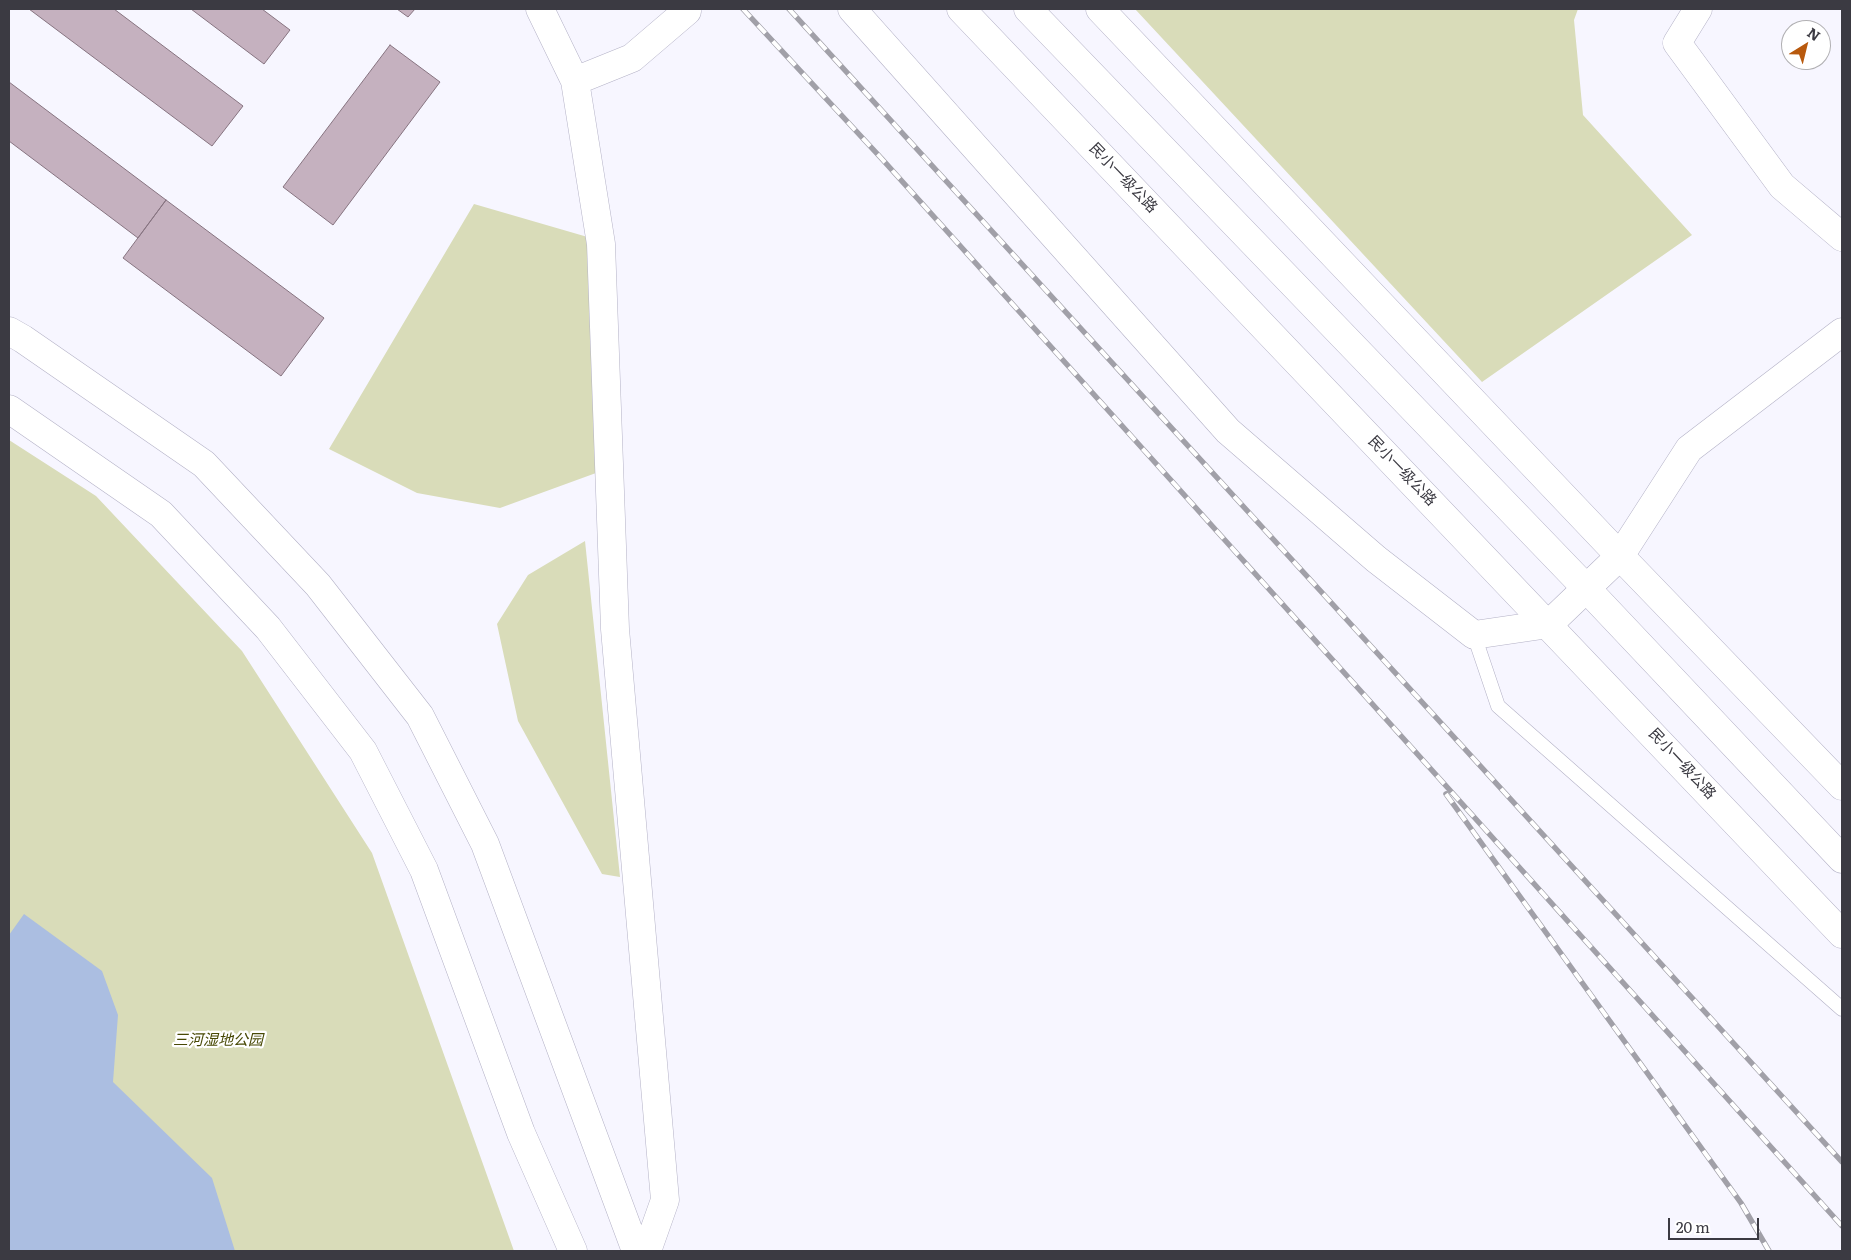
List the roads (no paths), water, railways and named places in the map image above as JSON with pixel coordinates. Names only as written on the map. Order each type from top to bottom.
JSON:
[{"type":"main road","points":[[540,9],[575,81],[601,244],[614,629],[665,1200],[647,1251]]},
{"type":"main road","points":[[852,9],[1228,430],[1376,559],[1474,635],[1549,624],[1620,556],[1689,449],[1842,332]]},
{"type":"main road","name":"民小一级公路","points":[[961,9],[1549,624],[1842,934]]},
{"type":"main road","points":[[1028,9],[1586,588],[1842,858]]},
{"type":"main road","points":[[1100,9],[1620,556],[1842,786]]},
{"type":"main road","points":[[1698,9],[1677,43],[1782,186],[1842,236]]},
{"type":"main road","points":[[575,81],[632,58],[687,11]]},
{"type":"main road","points":[[9,331],[204,464],[318,585],[420,716],[484,844],[636,1251]]},
{"type":"main road","points":[[9,409],[161,514],[268,628],[363,751],[424,870],[521,1133],[573,1251]]},
{"type":"lane","points":[[1474,635],[1498,706],[1842,1009]]},
{"type":"water","points":[[24,914],[102,971],[118,1015],[113,1082],[212,1178],[235,1251],[9,1251],[9,935]]},
{"type":"railway","points":[[743,9],[882,159],[1842,1226]]},
{"type":"railway","points":[[789,9],[1842,1162]]},
{"type":"railway","points":[[1446,794],[1741,1203],[1769,1251]]},
{"type":"park label","name":"三河湿地公园","points":[[218,1041]]}]
